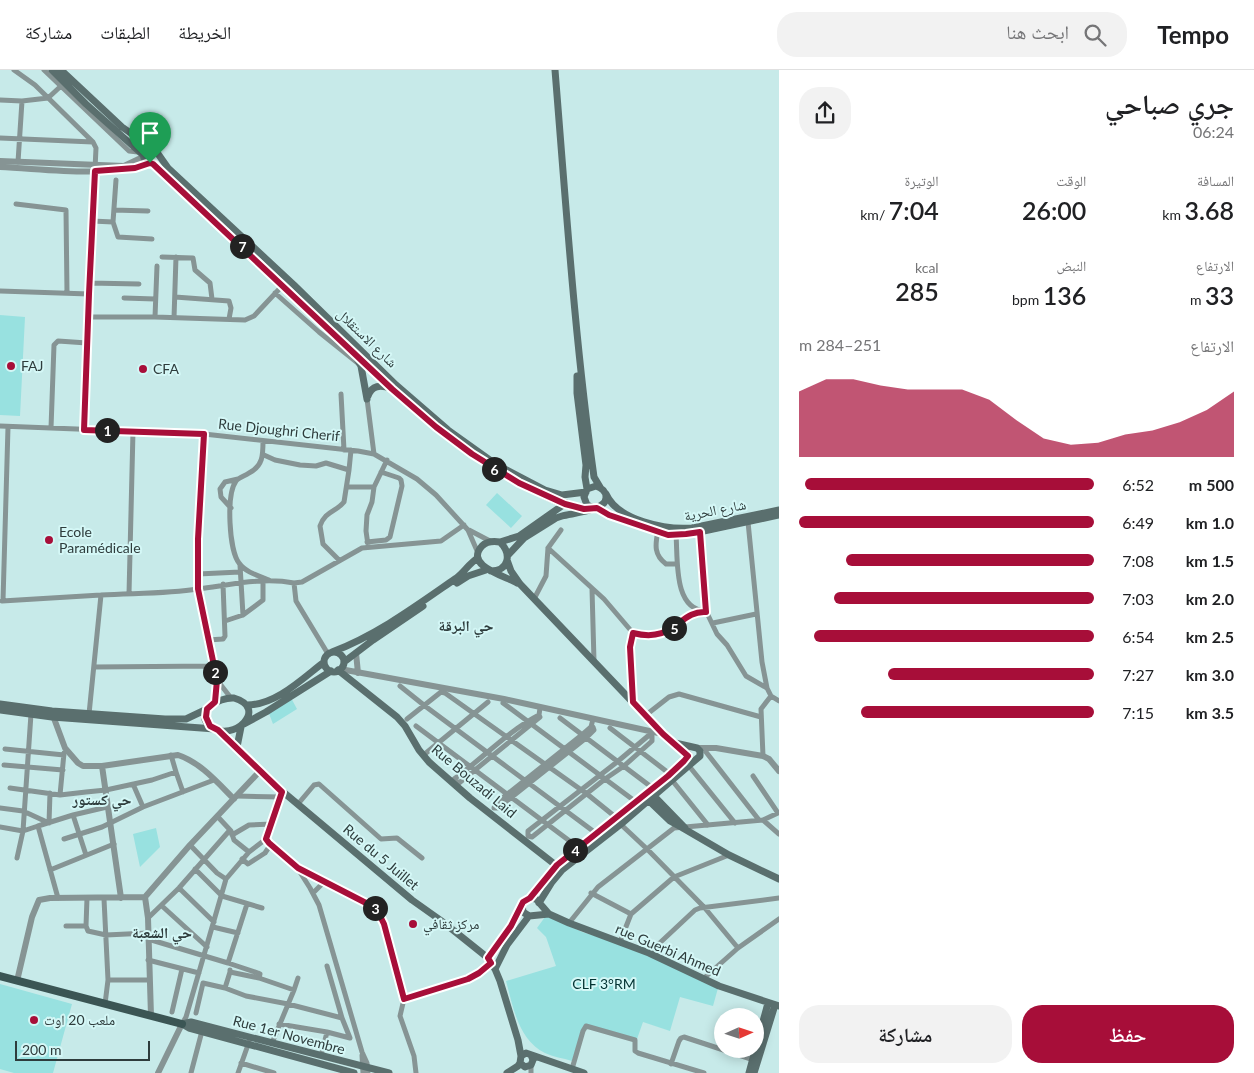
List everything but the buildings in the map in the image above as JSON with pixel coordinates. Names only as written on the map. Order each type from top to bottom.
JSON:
[{"type":"main road","points":[[52,70],[142,155],[146,162],[151,164],[157,159],[155,152],[146,150],[142,155]]},
{"type":"main road","name":"شارع الاستقلال","points":[[61,70],[122,127],[155,152],[182,182],[294,285],[396,385],[448,430],[497,465],[532,484],[554,493],[573,494],[587,491]]},
{"type":"main road","points":[[0,704],[52,714],[233,730],[338,668],[373,640],[468,576],[488,570],[495,571],[503,567],[508,557],[524,538],[550,522],[562,516],[604,504],[606,494],[594,477],[585,411],[577,338],[555,70]]},
{"type":"main road","name":"شارع الاستقلال","points":[[151,164],[283,285],[392,389],[436,427],[494,469],[542,495],[584,509],[594,508]]},
{"type":"main road","points":[[577,338],[577,393],[586,465],[584,477],[587,491],[585,501],[594,508]]},
{"type":"main road","points":[[352,350],[361,366],[367,399]]},
{"type":"main road","points":[[367,399],[370,389],[375,386],[392,389]]},
{"type":"main road","points":[[587,491],[593,486],[600,487]]},
{"type":"main road","points":[[0,710],[31,714],[89,714],[179,719],[194,716],[222,699],[239,699],[247,705],[259,704],[294,686],[324,662],[330,653],[372,634],[458,577],[478,555],[483,545],[490,541],[500,542],[519,536],[565,504],[573,494]]},
{"type":"main road","name":"شارع الحرية","points":[[606,494],[609,500],[632,517],[665,528],[692,528],[779,510]]},
{"type":"main road","points":[[542,495],[549,503],[551,514]]},
{"type":"main road","name":"شارع الحرية","points":[[594,508],[609,515],[676,535],[700,532],[779,515]]},
{"type":"main road","points":[[500,542],[508,557],[511,571],[520,584],[663,734],[688,755]]},
{"type":"main road","points":[[478,555],[480,563],[488,570],[520,584]]},
{"type":"main road","points":[[330,653],[340,654],[338,668]]},
{"type":"main road","points":[[324,662],[326,668],[338,668]]},
{"type":"main road","name":"Rue Bouzadi Laid","points":[[338,668],[397,717],[405,726],[422,756],[443,775],[560,867]]},
{"type":"main road","points":[[237,747],[242,725],[248,716],[247,705]]},
{"type":"main road","points":[[207,709],[207,721],[216,729]]},
{"type":"main road","name":"Rue du 5 Juillet","points":[[216,729],[237,747],[281,794],[298,804],[412,900],[443,922],[491,963]]},
{"type":"main road","points":[[673,743],[699,752]]},
{"type":"main road","points":[[537,914],[539,904],[560,867],[621,824],[684,761],[689,750],[699,752]]},
{"type":"main road","points":[[668,776],[689,766],[699,752]]},
{"type":"main road","points":[[522,1073],[527,1062],[491,963],[523,902],[530,898],[614,816],[649,794]]},
{"type":"main road","points":[[649,794],[670,822],[729,855],[779,879]]},
{"type":"main road","points":[[530,898],[534,898],[549,914]]},
{"type":"main road","points":[[522,907],[523,912],[529,916]]},
{"type":"main road","points":[[491,963],[529,916],[549,914]]},
{"type":"main road","name":"rue Guerbi Ahmed","points":[[549,914],[650,953],[703,979],[774,1005]]},
{"type":"main road","name":"Rue 1er Novembre","points":[[0,976],[182,1024],[189,1028],[272,1043],[365,1070],[389,1073]]},
{"type":"main road","points":[[748,1073],[755,1060],[774,1005]]},
{"type":"main road","name":"Rue 1er Novembre","points":[[182,1024],[191,1022],[354,1073]]},
{"type":"main road","points":[[754,1073],[755,1060]]},
{"type":"main road","points":[[507,1073],[527,1062],[572,1069],[584,1073]]},
{"type":"street","points":[[14,70],[35,84],[93,142],[96,148],[84,430]]},
{"type":"street","points":[[44,70],[129,150],[142,155]]},
{"type":"street","points":[[0,100],[22,101],[48,98],[61,86]]},
{"type":"street","points":[[18,162],[18,139],[22,101]]},
{"type":"street","points":[[0,138],[93,142]]},
{"type":"street","points":[[0,161],[95,168],[124,166],[142,155]]},
{"type":"street","points":[[0,167],[135,168],[151,164]]},
{"type":"street","points":[[116,180],[113,222],[119,238],[152,239]]},
{"type":"street","points":[[16,204],[66,210],[66,293]]},
{"type":"street","points":[[114,210],[148,211]]},
{"type":"street","points":[[92,221],[113,222]]},
{"type":"street","points":[[162,257],[193,258],[195,270],[210,283],[212,299]]},
{"type":"street","points":[[174,318],[176,257]]},
{"type":"street","points":[[155,317],[156,266]]},
{"type":"street","points":[[89,283],[139,284]]},
{"type":"street","points":[[88,317],[249,319],[283,285]]},
{"type":"street","points":[[0,291],[89,294]]},
{"type":"street","points":[[275,293],[346,356],[361,366]]},
{"type":"street","points":[[175,297],[229,301],[229,319]]},
{"type":"street","points":[[124,298],[156,299]]},
{"type":"street","points":[[51,428],[54,345],[58,341],[87,344]]},
{"type":"street","points":[[341,394],[344,450]]},
{"type":"street","points":[[367,399],[374,454]]},
{"type":"street","name":"Rue Djoughri Cherif","points":[[0,426],[204,434],[374,454],[417,479],[436,495],[466,527]]},
{"type":"street","points":[[8,427],[2,601],[198,589],[223,584],[272,581],[302,582],[357,550],[390,537],[402,483],[399,478],[381,472]]},
{"type":"street","points":[[129,594],[133,431]]},
{"type":"street","points":[[204,434],[198,539],[198,589],[217,680],[215,702]]},
{"type":"street","points":[[231,508],[221,498],[220,489],[225,482],[238,479],[257,468],[264,455],[263,441]]},
{"type":"street","points":[[339,560],[324,544],[320,526],[328,514],[344,502],[351,450]]},
{"type":"street","points":[[264,455],[275,460],[300,465],[316,466],[326,463],[349,470]]},
{"type":"street","points":[[368,545],[367,522],[374,487],[387,460]]},
{"type":"street","points":[[238,479],[232,489],[231,508],[233,546],[240,564],[243,615]]},
{"type":"street","points":[[347,487],[374,487]]},
{"type":"street","points":[[748,522],[756,614],[767,688],[771,696],[779,701]]},
{"type":"street","points":[[368,545],[441,541],[466,527]]},
{"type":"street","points":[[466,527],[490,541]]},
{"type":"street","points":[[466,527],[478,555]]},
{"type":"street","points":[[534,599],[546,576],[548,548],[561,530]]},
{"type":"street","points":[[658,531],[656,542],[657,555],[666,564],[677,564]]},
{"type":"street","points":[[700,532],[706,612],[713,622],[717,634],[727,645],[746,676],[767,688]]},
{"type":"street","points":[[676,535],[677,564],[683,594],[687,602],[697,611],[706,612]]},
{"type":"street","points":[[548,548],[604,599],[633,633],[643,636],[663,634],[697,611]]},
{"type":"street","points":[[240,564],[247,570],[272,581]]},
{"type":"street","points":[[198,574],[240,572]]},
{"type":"street","points":[[225,621],[243,615],[263,600],[262,582]]},
{"type":"street","points":[[294,583],[296,602],[330,653]]},
{"type":"street","points":[[208,640],[225,638],[223,584]]},
{"type":"street","points":[[592,589],[594,661]]},
{"type":"street","points":[[89,714],[101,595]]},
{"type":"street","points":[[713,622],[756,614]]},
{"type":"street","points":[[633,633],[630,647],[633,702]]},
{"type":"street","points":[[356,653],[358,673]]},
{"type":"street","points":[[94,667],[213,666]]},
{"type":"street","points":[[338,668],[431,685],[540,711],[592,719],[663,734]]},
{"type":"street","points":[[217,680],[231,698]]},
{"type":"street","points":[[400,686],[593,831]]},
{"type":"street","points":[[408,719],[442,692],[450,696],[588,794],[614,816],[704,907],[738,948]]},
{"type":"street","points":[[646,715],[669,697],[679,694],[761,717]]},
{"type":"street","points":[[763,756],[762,707],[771,696]]},
{"type":"street","points":[[426,753],[488,702]]},
{"type":"street","points":[[503,703],[632,799]]},
{"type":"street","points":[[473,769],[510,739],[540,711]]},
{"type":"street","points":[[18,858],[22,831],[31,714]]},
{"type":"street","points":[[52,714],[65,752],[60,795]]},
{"type":"street","points":[[560,718],[624,766],[649,794]]},
{"type":"street","points":[[509,796],[594,730],[591,727],[592,719]]},
{"type":"street","points":[[416,726],[575,845]]},
{"type":"street","points":[[610,728],[640,750],[668,776],[708,825]]},
{"type":"street","points":[[652,736],[652,741],[640,750],[624,766],[566,811],[532,837],[528,836],[528,831],[617,762],[645,737],[652,736]]},
{"type":"street","points":[[699,752],[716,748]]},
{"type":"street","points":[[699,752],[716,748],[763,756],[769,759],[779,771]]},
{"type":"street","points":[[6,749],[29,752],[65,752],[83,766],[102,766],[178,755],[186,757],[235,798],[281,794],[272,824],[267,851],[247,864],[242,859]]},
{"type":"street","points":[[699,752],[761,820],[779,834]]},
{"type":"street","points":[[171,755],[183,792]]},
{"type":"street","points":[[4,765],[63,770]]},
{"type":"street","points":[[102,766],[121,898]]},
{"type":"street","points":[[689,766],[735,823]]},
{"type":"street","points":[[151,1016],[148,918],[145,898],[190,845],[260,771]]},
{"type":"street","points":[[10,788],[60,795],[106,790],[176,772]]},
{"type":"street","points":[[569,923],[591,893],[670,830],[761,820],[778,813],[753,776]]},
{"type":"street","points":[[64,839],[110,823],[143,807],[214,780]]},
{"type":"street","points":[[133,784],[143,807]]},
{"type":"street","points":[[298,804],[314,785],[319,784],[381,839],[396,838],[422,858]]},
{"type":"street","points":[[49,823],[50,793]]},
{"type":"street","points":[[0,827],[22,831],[72,815],[107,807]]},
{"type":"street","points":[[0,808],[23,811],[49,823]]},
{"type":"street","points":[[72,815],[86,855]]},
{"type":"street","points":[[218,816],[234,840],[249,852]]},
{"type":"street","points":[[148,918],[162,906],[231,833],[249,825],[272,824]]},
{"type":"street","points":[[38,826],[58,898]]},
{"type":"street","points":[[158,1073],[186,1017],[226,879],[249,852],[268,841]]},
{"type":"street","points":[[268,841],[298,868],[368,904],[381,916],[404,999],[400,1016],[414,1056],[416,1073]]},
{"type":"street","points":[[50,870],[114,844]]},
{"type":"street","points":[[190,845],[217,873],[226,879]]},
{"type":"street","points":[[620,942],[631,914],[674,877],[729,855]]},
{"type":"street","points":[[298,868],[320,909],[362,1052],[365,1070]]},
{"type":"street","points":[[195,869],[222,896],[262,908]]},
{"type":"street","points":[[313,893],[324,882]]},
{"type":"street","points":[[179,888],[213,924],[238,933]]},
{"type":"street","points":[[591,893],[631,914]]},
{"type":"street","points":[[17,981],[35,908],[39,900],[43,898],[145,898]]},
{"type":"street","points":[[87,898],[86,926],[88,931],[106,935],[148,936],[258,973],[260,974],[259,978]]},
{"type":"street","points":[[650,953],[695,910],[704,907],[779,898]]},
{"type":"street","points":[[104,899],[108,980],[105,1004]]},
{"type":"street","points":[[226,988],[230,972],[229,963],[247,904]]},
{"type":"street","points":[[162,906],[207,947]]},
{"type":"street","points":[[703,979],[738,948],[779,920]]},
{"type":"street","points":[[66,926],[86,926]]},
{"type":"street","points":[[148,960],[199,973]]},
{"type":"street","points":[[404,999],[468,979],[491,963]]},
{"type":"street","points":[[279,1024],[350,1038],[342,1018],[327,966]]},
{"type":"street","points":[[172,1012],[182,969]]},
{"type":"street","points":[[230,972],[259,978],[294,990]]},
{"type":"street","points":[[272,1043],[298,978]]},
{"type":"street","points":[[108,980],[149,980]]},
{"type":"street","points":[[196,1013],[203,983],[226,988],[246,996],[288,1004],[342,1018]]},
{"type":"street","points":[[572,1069],[586,1026],[635,1040],[635,1051],[638,1053],[704,1073]]},
{"type":"street","points":[[190,1073],[202,1031]]},
{"type":"street","points":[[322,1052],[327,1032]]},
{"type":"street","points":[[671,1064],[679,1041],[684,1037],[755,1060]]},
{"type":"street","points":[[238,1073],[249,1040]]},
{"type":"street","points":[[241,1063],[274,1073]]},
{"type":"green space","name":"FAJ","points":[[0,315],[25,317],[20,416],[0,415]]},
{"type":"green space","points":[[497,493],[522,516],[511,528],[486,505]]},
{"type":"green space","points":[[290,696],[297,709],[273,724],[268,711]]},
{"type":"green space","points":[[156,828],[160,847],[140,867],[133,834]]},
{"type":"green space","name":"CLF 3°RM","points":[[549,916],[582,932],[634,948],[718,988],[713,1006],[680,997],[670,1031],[643,1022],[637,1039],[588,1025],[583,1027],[572,1061],[545,1053],[528,1040],[523,1031],[514,1011],[506,981],[556,966],[546,937],[537,928],[545,917]]},
{"type":"green space","name":"ملعب 20 اوت","points":[[0,984],[72,1004],[53,1073],[14,1073],[0,1069]]},
{"type":"place","name":"FAJ","points":[[11,366]]},
{"type":"place","name":"CFA","points":[[143,369]]},
{"type":"place","name":"Ecole Paramédicale","points":[[49,540]]},
{"type":"place","name":"مركز ثقافي","points":[[413,924]]},
{"type":"place","name":"ملعب 20 اوت","points":[[34,1020]]},
{"type":"district","name":"حي البرقة","points":[[466,626]]},
{"type":"district","name":"حي كستور","points":[[102,800]]},
{"type":"district","name":"حي الشعبة","points":[[162,933]]},
{"type":"route","points":[[150,163],[273,275],[392,389],[436,427],[494,469],[542,495],[565,504],[584,509],[597,508],[609,515],[668,535],[700,532],[706,612],[697,611],[663,634],[643,636],[633,633],[630,647],[633,702],[663,734],[688,754],[688,756],[668,776],[557,865],[530,898],[523,902],[511,926],[488,958],[491,963],[468,979],[404,999],[381,916],[368,904],[298,868],[269,843],[266,839],[282,792],[237,747],[218,730],[210,726],[207,721],[207,709],[215,702],[217,680],[198,589],[198,539],[204,434],[160,431],[84,430],[95,171],[135,168],[150,163]]}]
